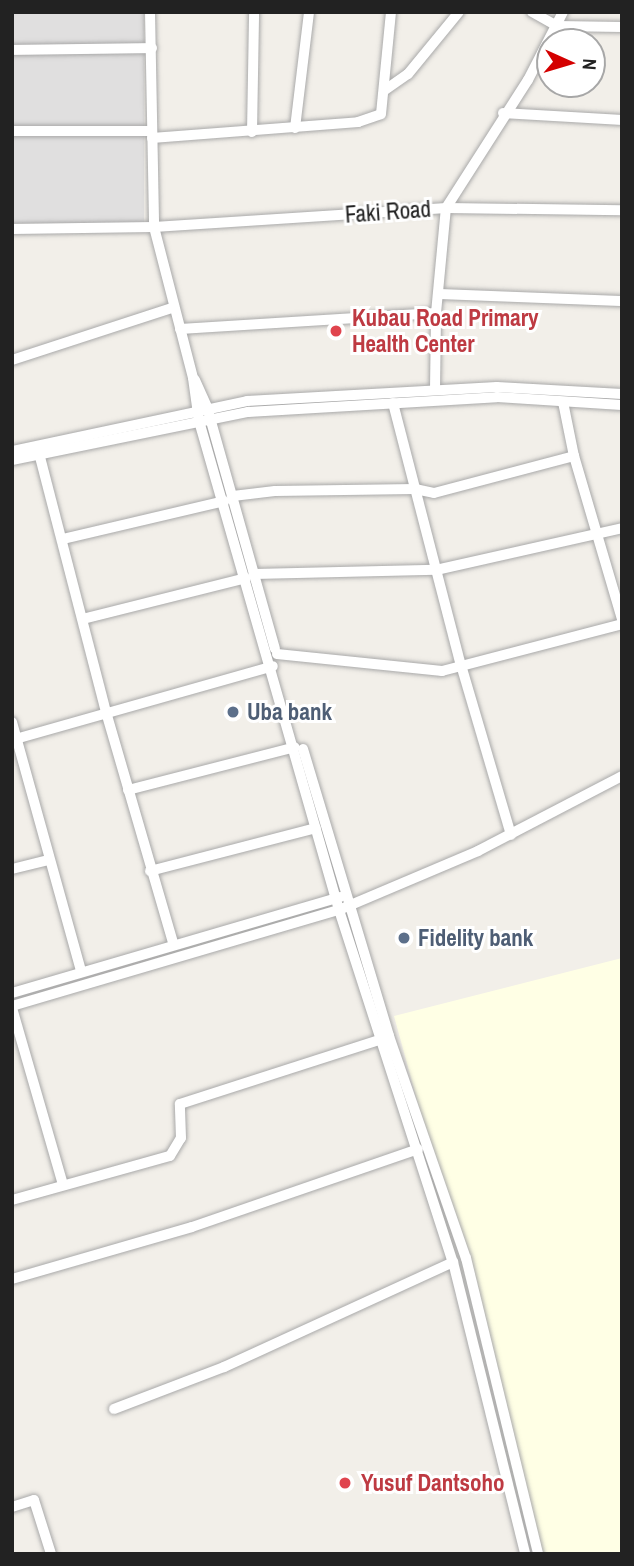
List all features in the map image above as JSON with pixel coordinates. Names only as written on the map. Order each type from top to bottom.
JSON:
[{"type":"street","points":[[150,12],[154,227],[172,308],[229,498],[316,828],[466,1258],[538,1554]]},
{"type":"street","points":[[252,132],[254,12]]},
{"type":"street","points":[[296,128],[309,12]]},
{"type":"street","points":[[12,131],[151,134],[252,132],[370,119],[381,114],[391,12]]},
{"type":"street","points":[[385,90],[408,74],[458,12]]},
{"type":"street","points":[[532,12],[557,26],[622,26]]},
{"type":"street","points":[[435,389],[436,313],[446,208],[563,12]]},
{"type":"street","points":[[12,50],[152,48]]},
{"type":"street","points":[[503,113],[622,120]]},
{"type":"street","name":"Faki Road","points":[[12,229],[154,227],[446,208],[622,210]]},
{"type":"street","points":[[439,295],[622,301]]},
{"type":"street","points":[[12,360],[172,308]]},
{"type":"street","points":[[180,330],[436,313]]},
{"type":"street","points":[[12,450],[203,414],[435,389],[622,394]]},
{"type":"street","points":[[12,460],[203,414],[497,397],[622,405]]},
{"type":"street","points":[[276,654],[442,671],[622,622],[574,456],[563,402]]},
{"type":"street","points":[[393,403],[461,665],[512,835]]},
{"type":"street","points":[[39,453],[106,712],[173,943]]},
{"type":"street","points":[[63,539],[229,498],[415,489],[435,493],[574,456]]},
{"type":"street","points":[[83,620],[250,576],[436,570],[622,528]]},
{"type":"street","points":[[250,576],[276,654],[379,1040],[418,1149],[453,1262],[525,1554]]},
{"type":"street","points":[[14,739],[272,666]]},
{"type":"street","points":[[12,722],[14,739],[81,970]]},
{"type":"street","points":[[128,790],[295,747]]},
{"type":"street","points":[[12,993],[173,943],[367,896],[512,835],[622,776]]},
{"type":"street","points":[[150,871],[316,828]]},
{"type":"street","points":[[12,869],[48,860]]},
{"type":"street","points":[[63,1185],[12,1007],[343,902]]},
{"type":"street","points":[[12,1200],[170,1156],[181,1138],[180,1104],[379,1040]]},
{"type":"street","points":[[12,1279],[192,1227],[418,1149]]},
{"type":"street","points":[[114,1409],[225,1367],[453,1262]]},
{"type":"street","points":[[12,1507],[34,1500],[51,1554]]},
{"type":"shaded area","points":[[12,12],[144,12],[144,223],[12,223]]},
{"type":"shaded area","points":[[622,958],[622,1554],[541,1554],[394,1016]]},
{"type":"place","name":"Kubau Road Primary Health Center","points":[[336,331]]},
{"type":"place","name":"Uba bank","points":[[233,712]]},
{"type":"place","name":"Fidelity bank","points":[[404,938]]},
{"type":"place","name":"Yusuf Dantsoho","points":[[345,1483]]}]
